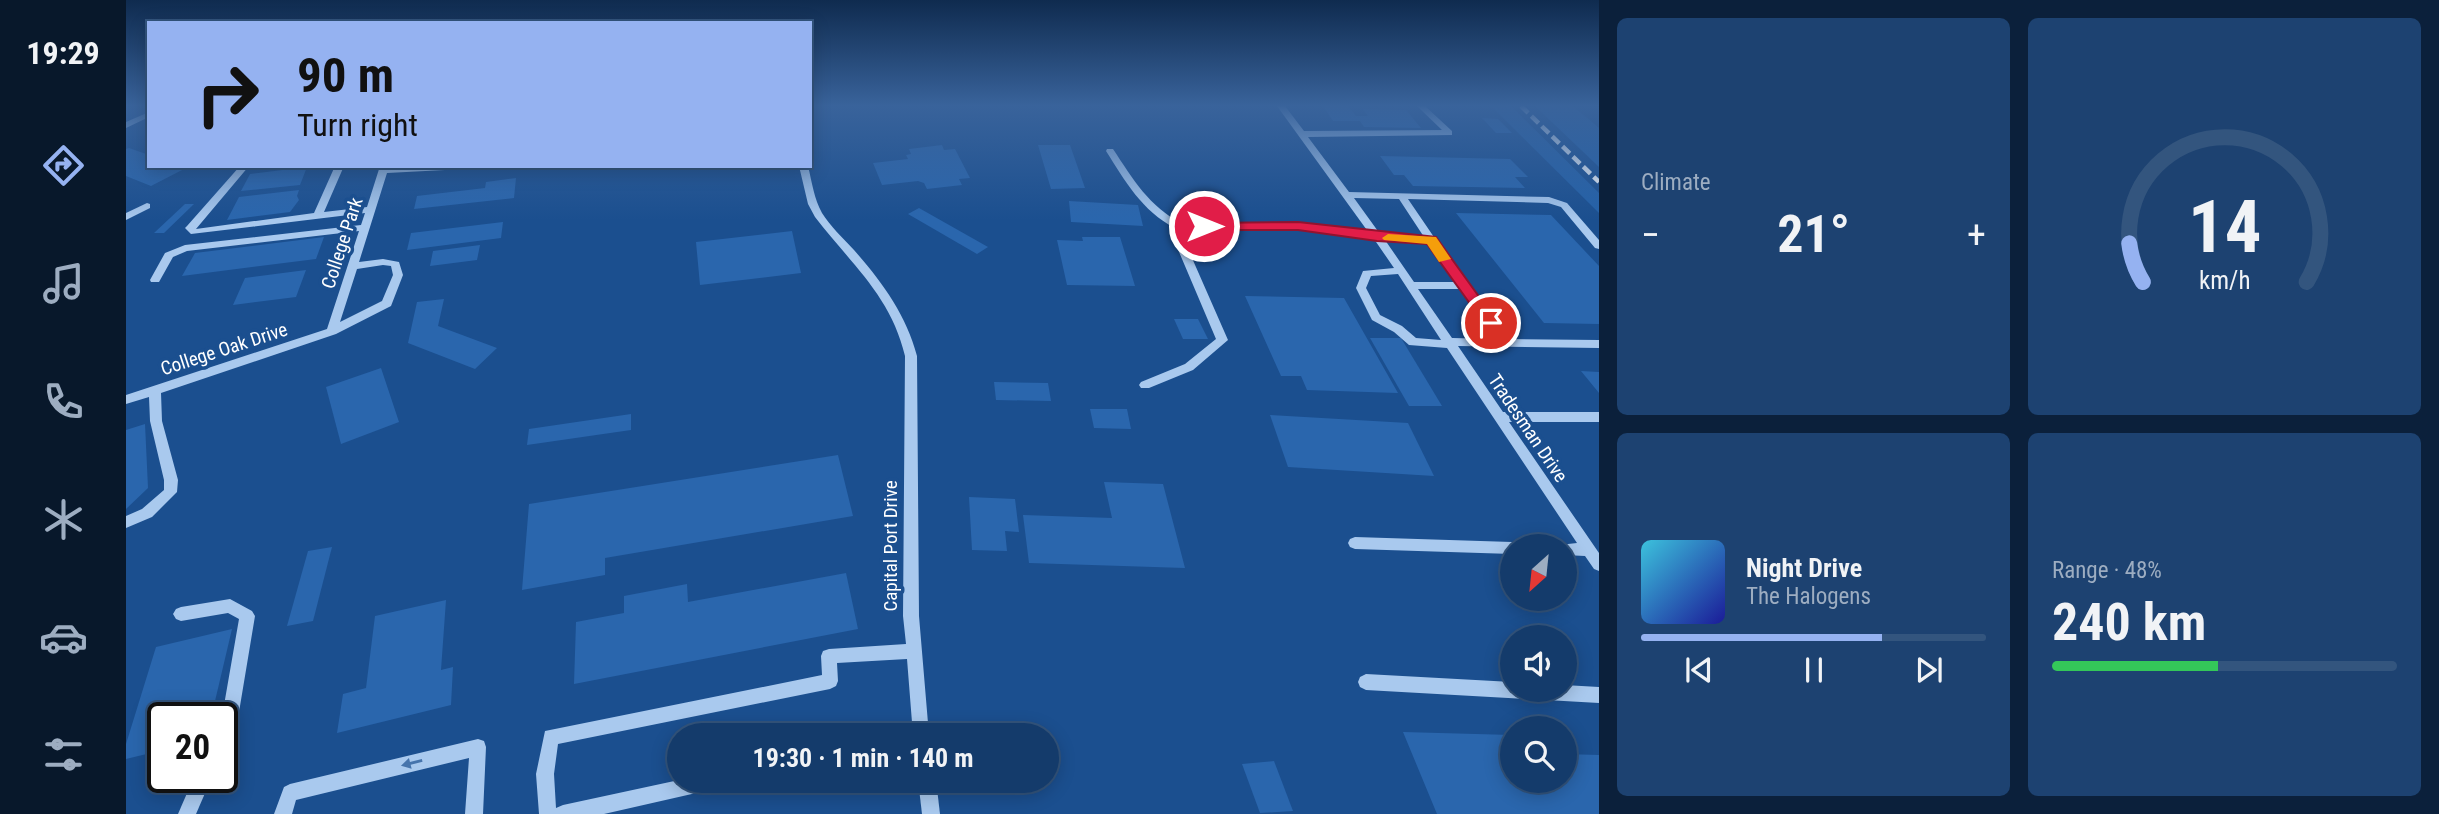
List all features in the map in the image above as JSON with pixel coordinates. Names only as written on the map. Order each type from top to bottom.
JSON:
[{"type":"street","name":"Tradesman Drive","points":[[1308,144],[1411,285],[1599,565]]},
{"type":"street","points":[[1110,151],[1148,207],[1160,218],[1181,227],[1298,226],[1377,237],[1431,240]]},
{"type":"street","points":[[243,168],[190,228],[194,232],[371,209]]},
{"type":"street","points":[[318,216],[339,168]]},
{"type":"street","points":[[384,168],[427,168]]},
{"type":"street","name":"College Park","points":[[332,331],[384,168]]},
{"type":"street","points":[[804,168],[813,204],[820,218],[898,312],[907,332],[911,356]]},
{"type":"street","points":[[1346,195],[1549,200],[1564,205],[1599,246]]},
{"type":"street","points":[[1402,197],[1462,286],[1505,342]]},
{"type":"street","points":[[126,217],[147,206]]},
{"type":"street","points":[[1145,385],[1189,368],[1222,340],[1176,233],[1181,227]]},
{"type":"street","points":[[155,279],[169,255],[186,248],[366,228]]},
{"type":"street","name":"College Oak Drive","points":[[126,400],[332,331],[382,307],[393,294],[398,275],[395,264],[383,262],[353,266]]},
{"type":"street","points":[[1401,271],[1367,273],[1362,288],[1376,317],[1417,344],[1599,344]]},
{"type":"street","points":[[1411,285],[1462,286]]},
{"type":"street","name":"Capital Port Drive","points":[[911,356],[911,617],[920,723]]},
{"type":"street","points":[[126,522],[161,504],[170,492],[171,480],[156,421],[155,390]]},
{"type":"street","points":[[1500,417],[1599,417]]},
{"type":"street","points":[[1355,542],[1500,548]]},
{"type":"street","points":[[1577,550],[1589,550]]},
{"type":"street","points":[[181,614],[230,606],[247,616],[233,702]]},
{"type":"street","points":[[548,814],[545,774],[551,737],[830,681],[829,656],[914,651]]},
{"type":"street","points":[[1366,682],[1599,695]]},
{"type":"street","points":[[283,814],[290,793],[478,747],[474,814]]},
{"type":"street","points":[[563,814],[667,792]]},
{"type":"street","points":[[187,814],[196,793]]},
{"type":"street","points":[[929,793],[931,814]]},
{"type":"shaded area","points":[[1529,144],[1549,144],[1599,193],[1599,213]]},
{"type":"shaded area","points":[[1575,144],[1599,144],[1599,167]]},
{"type":"building","points":[[942,145],[944,150],[955,149],[970,178],[959,179],[962,185],[927,189],[924,183],[918,181],[882,185],[873,163],[908,159],[906,155],[911,154],[909,149]]},
{"type":"building","points":[[1038,145],[1070,145],[1085,188],[1051,189]]},
{"type":"building","points":[[126,149],[147,154],[147,168],[184,169],[151,186],[126,176]]},
{"type":"building","points":[[1380,156],[1510,159],[1528,177],[1515,177],[1525,188],[1413,186],[1404,175],[1394,175]]},
{"type":"building","points":[[307,168],[300,185],[241,191],[250,174]]},
{"type":"building","points":[[516,178],[514,198],[414,209],[417,196],[485,188],[486,182]]},
{"type":"building","points":[[299,190],[299,200],[290,212],[227,220],[239,197]]},
{"type":"building","points":[[1069,201],[1138,205],[1143,226],[1071,222]]},
{"type":"building","points":[[185,204],[194,204],[164,233],[154,233]]},
{"type":"building","points":[[919,208],[988,247],[977,254],[908,214]]},
{"type":"building","points":[[1456,213],[1551,215],[1599,266],[1599,324],[1544,323]]},
{"type":"building","points":[[503,222],[501,238],[407,250],[411,233]]},
{"type":"building","points":[[792,231],[801,273],[700,285],[696,242]]},
{"type":"building","points":[[324,237],[316,259],[182,276],[195,253]]},
{"type":"building","points":[[1082,237],[1120,237],[1135,286],[1067,285],[1057,240],[1083,241]]},
{"type":"building","points":[[480,245],[477,260],[430,266],[433,251]]},
{"type":"building","points":[[306,270],[296,297],[233,305],[245,278]]},
{"type":"building","points":[[1245,296],[1344,298],[1398,393],[1307,390],[1301,376],[1281,376]]},
{"type":"building","points":[[444,299],[438,326],[497,348],[475,369],[408,343],[417,302]]},
{"type":"building","points":[[1174,319],[1198,319],[1208,339],[1183,339]]},
{"type":"building","points":[[1370,338],[1401,338],[1442,406],[1409,406]]},
{"type":"building","points":[[381,368],[399,422],[341,444],[326,387]]},
{"type":"building","points":[[1581,371],[1599,372],[1599,393]]},
{"type":"building","points":[[994,382],[1048,383],[1051,401],[996,400]]},
{"type":"building","points":[[1090,409],[1127,409],[1131,429],[1094,428]]},
{"type":"building","points":[[631,414],[631,430],[527,445],[529,429]]},
{"type":"building","points":[[1270,415],[1408,423],[1434,476],[1288,467]]},
{"type":"building","points":[[145,424],[148,488],[126,509],[126,430]]},
{"type":"building","points":[[838,455],[853,516],[605,558],[605,575],[522,590],[529,504]]},
{"type":"building","points":[[1104,482],[1163,484],[1185,568],[1029,563],[1023,515],[1112,518]]},
{"type":"building","points":[[969,497],[1015,499],[1019,532],[1005,531],[1007,551],[972,550]]},
{"type":"building","points":[[332,547],[313,621],[287,626],[308,551]]},
{"type":"building","points":[[846,573],[858,629],[574,684],[576,622],[624,613],[624,596],[687,584],[688,602]]},
{"type":"building","points":[[446,600],[441,670],[453,667],[451,705],[337,733],[343,694],[366,688],[375,616]]},
{"type":"building","points":[[232,629],[215,702],[147,702],[147,754],[126,759],[126,744],[156,647]]},
{"type":"building","points":[[1403,732],[1500,735],[1500,793],[1577,793],[1577,754],[1599,755],[1599,814],[1437,814]]},
{"type":"building","points":[[1274,761],[1293,811],[1260,813],[1242,764]]},
{"type":"railway","points":[[1560,144],[1599,182]]},
{"type":"slow traffic","points":[[1388,238],[1431,240],[1444,259]]},
{"type":"route","points":[[1204,226],[1298,226],[1377,237],[1431,240],[1491,323]]}]
